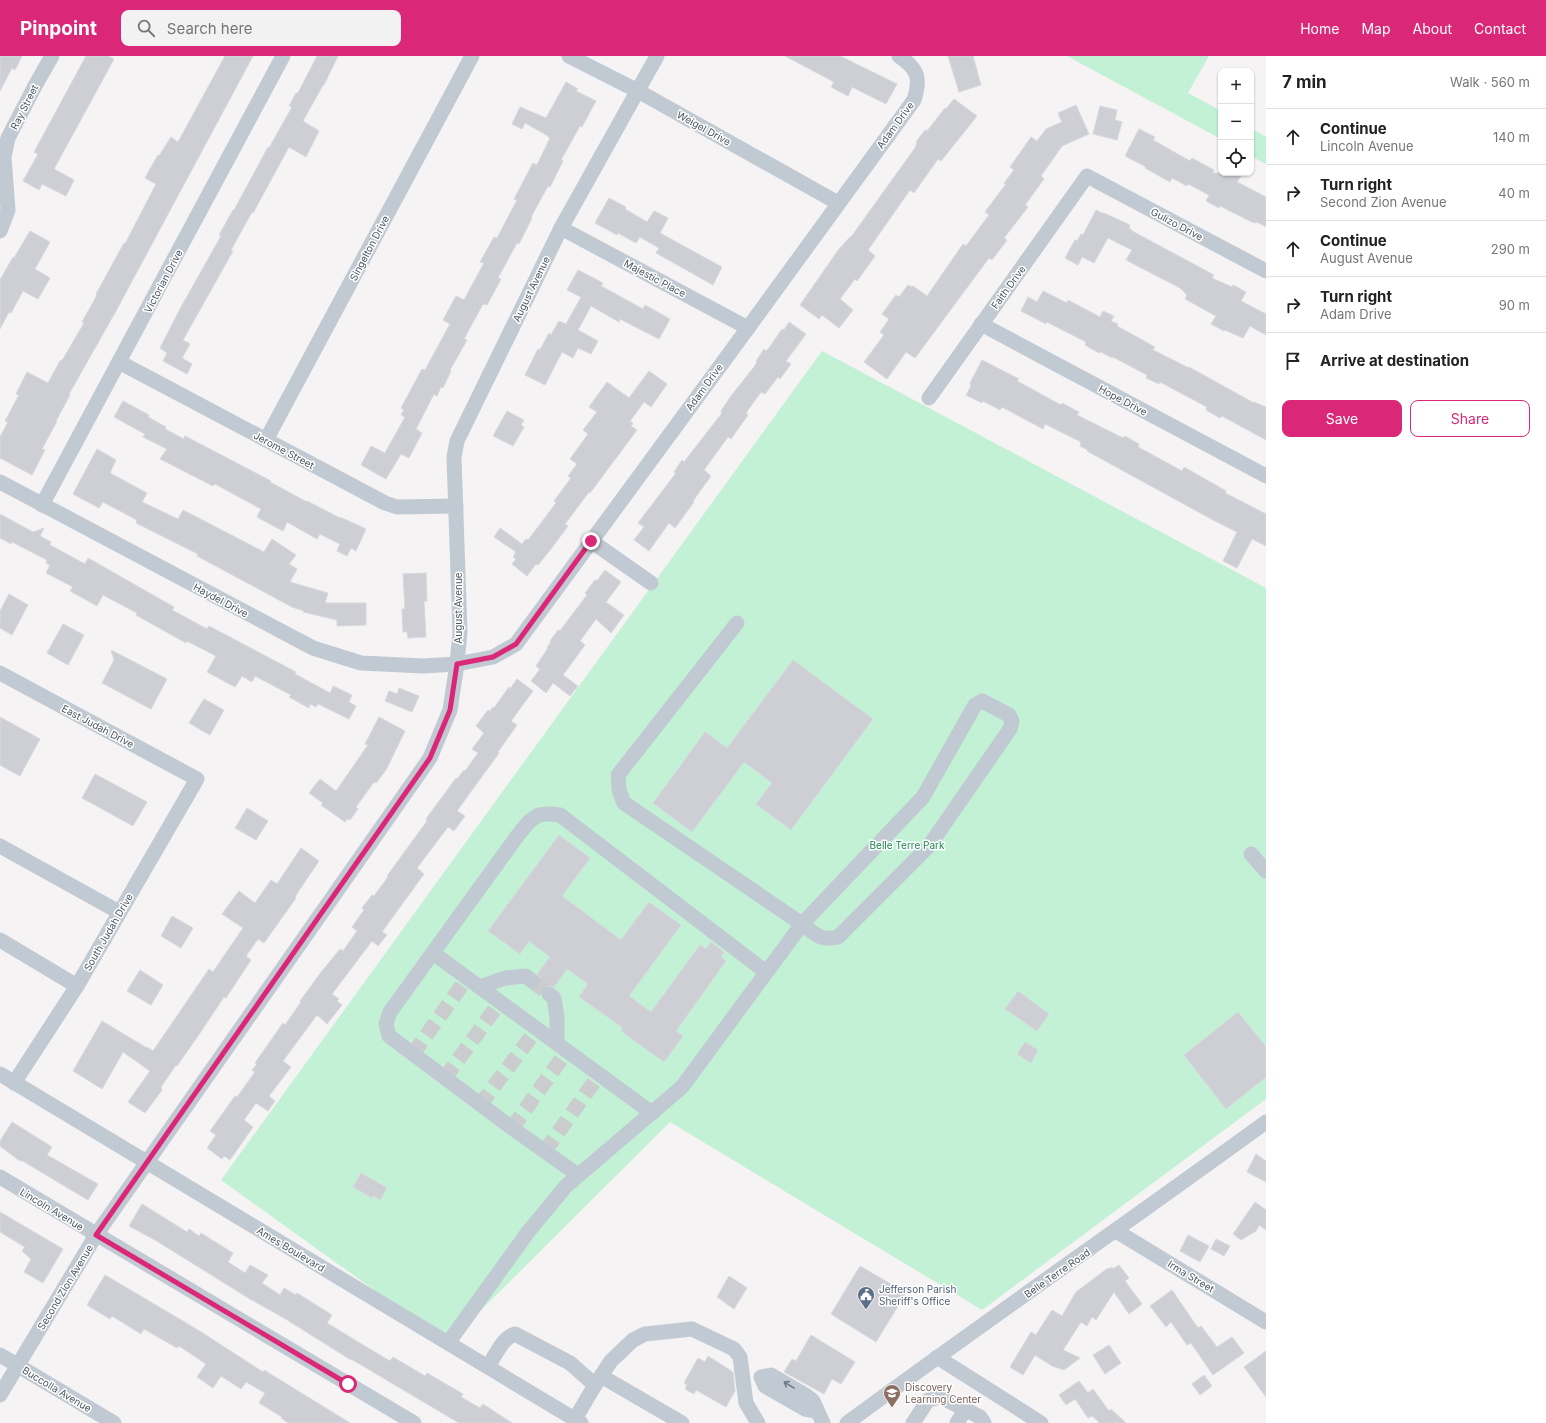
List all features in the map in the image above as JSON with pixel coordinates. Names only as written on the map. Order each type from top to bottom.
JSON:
[{"type":"street","name":"Ray Street","points":[[1,225],[8,210],[4,157],[8,138],[52,56]]},
{"type":"street","name":"Victorian Drive","points":[[42,505],[283,56]]},
{"type":"street","name":"Singelton Drive","points":[[266,440],[472,56]]},
{"type":"street","name":"Weigel Drive","points":[[569,56],[638,91],[838,203]]},
{"type":"street","name":"August Avenue","points":[[148,1163],[430,758],[450,710],[460,632],[454,457],[457,441],[561,228],[656,56]]},
{"type":"street","name":"Adam Drive","points":[[457,664],[493,657],[516,644],[914,100],[918,86],[917,76],[911,65],[899,56]]},
{"type":"street","name":"Gulizo Drive","points":[[1088,176],[1266,271]]},
{"type":"street","name":"Faith Drive","points":[[929,398],[1088,176]]},
{"type":"street","name":"Majestic Place","points":[[561,228],[748,328]]},
{"type":"street","name":"Hope Drive","points":[[981,324],[1266,476]]},
{"type":"street","name":"Jerome Street","points":[[119,362],[385,503],[397,507],[456,506]]},
{"type":"street","name":"Haydel Drive","points":[[0,482],[313,648],[361,663],[423,666],[457,664]]},
{"type":"street","points":[[591,541],[651,583]]},
{"type":"street","points":[[448,1343],[528,1232],[566,1186],[682,1087],[802,924],[923,797],[975,705],[982,701],[1009,715],[1012,721],[1010,729],[929,846],[838,937],[827,939],[816,935],[802,924],[624,803],[619,790],[618,775],[737,623]]},
{"type":"street","name":"East Judah Drive","points":[[0,673],[197,779]]},
{"type":"street","name":"South Judah Drive","points":[[14,1083],[77,986],[197,779]]},
{"type":"street","points":[[578,1175],[389,1036],[386,1024],[390,1012],[518,835],[534,817],[546,813],[560,816],[766,972]]},
{"type":"street","points":[[0,846],[120,912]]},
{"type":"street","points":[[1252,854],[1266,872]]},
{"type":"street","points":[[0,940],[77,986]]},
{"type":"street","points":[[433,953],[652,1113]]},
{"type":"street","points":[[480,987],[505,978],[526,976],[532,981]]},
{"type":"street","points":[[549,994],[554,998],[557,1017],[557,1043]]},
{"type":"street","name":"Ames Boulevard","points":[[0,1074],[82,1125],[578,1421]]},
{"type":"street","name":"Belle Terre Road","points":[[847,1423],[1266,1122]]},
{"type":"street","name":"Second Zion Avenue","points":[[0,1395],[96,1235],[148,1163]]},
{"type":"street","name":"Lincoln Avenue","points":[[0,1177],[414,1423]]},
{"type":"street","name":"Irma Street","points":[[1116,1231],[1266,1322]]},
{"type":"street","points":[[578,1421],[598,1381],[612,1362],[633,1340],[645,1334],[692,1329],[734,1349],[740,1357],[746,1403],[758,1423]]},
{"type":"street","points":[[488,1367],[502,1344],[510,1335],[516,1334],[570,1363],[598,1381],[682,1423]]},
{"type":"street","name":"Buccolla Avenue","points":[[0,1355],[114,1423]]},
{"type":"street","points":[[937,1357],[1041,1423]]},
{"type":"street","points":[[741,1367],[761,1377],[771,1375],[806,1396],[813,1401],[820,1417]]},
{"type":"street","points":[[913,1423],[928,1400],[941,1397],[980,1417],[984,1423]]},
{"type":"street","points":[[956,1423],[965,1410]]},
{"type":"green space","points":[[1067,56],[1209,56],[1188,93],[1218,109],[1218,137]]},
{"type":"green space","points":[[1254,130],[1266,137],[1266,164],[1254,158]]},
{"type":"green space","name":"Belle Terre Park","points":[[822,351],[1266,588],[1266,1099],[982,1310],[670,1122],[448,1343],[221,1180]]},
{"type":"building","points":[[0,56],[22,56],[15,70],[12,68],[0,91]]},
{"type":"building","points":[[86,56],[108,56],[114,59],[54,169],[74,180],[66,196],[42,184],[39,190],[23,181],[38,154],[34,152]]},
{"type":"building","points":[[225,56],[253,56],[116,311],[69,394],[70,395],[42,449],[45,450],[32,475],[0,458],[0,437],[8,422],[5,421],[19,395],[16,394],[27,372],[48,383],[60,361],[63,359],[84,323],[82,322],[97,295],[96,294],[124,243],[125,244],[156,184],[145,178],[158,155],[159,156],[171,137],[178,142]]},
{"type":"building","points":[[317,56],[338,56],[324,85],[303,121],[319,131],[306,157],[289,147],[231,250],[233,251],[183,340],[190,344],[182,358],[192,364],[187,374],[163,361],[167,353],[160,348],[221,236],[219,235],[292,107],[289,106],[296,93],[298,93]]},
{"type":"building","points":[[785,56],[840,56],[897,84],[886,104],[852,87],[848,96],[831,87],[834,82]]},
{"type":"building","points":[[948,56],[973,56],[981,85],[959,92]]},
{"type":"building","points":[[566,82],[578,89],[576,91],[596,101],[582,127],[580,126],[561,160],[563,161],[550,187],[548,186],[531,217],[532,218],[519,244],[517,243],[498,278],[501,279],[487,305],[483,304],[464,339],[467,340],[450,370],[451,371],[443,388],[441,387],[437,396],[434,394],[416,429],[422,433],[409,458],[401,454],[386,479],[361,465],[371,446],[385,453],[405,417],[401,415],[404,410],[401,408],[422,369],[425,370],[450,324],[443,320],[456,296],[464,300],[484,263],[480,262],[494,237],[497,238],[517,200],[514,199],[533,163],[537,165],[550,138],[525,123],[522,129],[512,124],[520,107],[546,118]]},
{"type":"building","points":[[954,99],[977,116],[941,161],[938,159],[914,193],[910,190],[868,250],[875,256],[857,281],[855,279],[840,299],[853,310],[839,328],[822,315],[819,319],[800,305],[839,249],[851,237],[915,148],[916,142],[925,130],[927,131]]},
{"type":"building","points":[[1076,105],[1089,134],[1062,146],[1041,176],[1044,179],[1025,205],[1028,207],[1004,238],[1007,240],[992,260],[989,258],[915,358],[906,352],[887,379],[864,362],[884,335],[880,332],[889,319],[882,314],[896,295],[899,297],[908,285],[913,286],[927,296],[963,244],[966,246],[989,215],[985,212],[1006,184],[1004,183],[1014,170],[1010,167],[1031,137],[1037,141],[1046,129],[1062,122],[1058,113]]},
{"type":"building","points":[[1100,106],[1117,110],[1115,120],[1122,122],[1117,140],[1093,134]]},
{"type":"building","points":[[1139,129],[1155,137],[1153,140],[1190,161],[1192,158],[1214,170],[1212,173],[1218,173],[1218,176],[1241,176],[1237,182],[1266,197],[1266,227],[1257,222],[1254,223],[1220,206],[1219,208],[1206,201],[1209,195],[1188,184],[1187,186],[1172,178],[1170,182],[1125,156]]},
{"type":"building","points":[[609,198],[626,207],[625,209],[647,222],[654,211],[668,218],[660,233],[722,267],[713,285],[656,253],[659,248],[640,237],[636,243],[595,223]]},
{"type":"building","points":[[1096,210],[1130,225],[1129,228],[1134,232],[1214,275],[1212,278],[1232,287],[1233,285],[1246,292],[1241,301],[1266,314],[1266,335],[1250,326],[1243,338],[1225,330],[1224,331],[1211,324],[1216,316],[1185,299],[1187,295],[1180,288],[1126,260],[1132,250],[1108,238],[1094,263],[1082,257],[1078,265],[1065,258],[1075,240],[1077,241],[1081,234],[1083,235]]},
{"type":"building","points":[[30,231],[50,242],[35,269],[50,278],[38,299],[23,291],[0,329],[0,280]]},
{"type":"building","points":[[578,270],[603,283],[601,286],[643,309],[645,305],[670,319],[659,339],[620,319],[619,322],[591,306],[578,330],[598,341],[591,354],[578,348],[573,358],[562,352],[545,385],[525,375],[538,349],[540,350],[549,333],[551,335],[559,321],[566,324],[581,297],[567,290]]},
{"type":"building","points":[[1043,291],[1067,303],[1068,300],[1100,317],[1103,311],[1114,316],[1111,321],[1118,324],[1117,326],[1155,347],[1153,350],[1189,367],[1254,403],[1266,407],[1266,440],[1222,416],[1220,418],[1206,410],[1207,407],[1160,382],[1159,384],[1146,378],[1147,375],[1113,357],[1112,358],[1101,352],[1099,353],[1085,345],[1086,342],[1047,322],[1046,324],[1021,311],[1028,297],[1037,302]]},
{"type":"building","points":[[789,322],[806,334],[786,361],[791,364],[780,379],[778,377],[765,394],[761,392],[746,413],[748,415],[731,439],[728,437],[704,470],[711,476],[693,501],[694,502],[675,528],[669,523],[649,551],[634,540],[644,527],[638,523],[676,473],[674,472],[682,460],[684,462],[722,413],[721,411],[754,367],[764,349],[766,351],[769,348],[782,329],[784,330]]},
{"type":"building","points":[[982,360],[1019,379],[1017,381],[1061,405],[1062,403],[1079,412],[1077,415],[1123,438],[1125,436],[1139,444],[1138,447],[1182,471],[1184,467],[1226,491],[1225,493],[1266,514],[1266,546],[1252,539],[1237,568],[1223,561],[1237,532],[1087,451],[1088,450],[1080,446],[1081,442],[1045,424],[1043,429],[1002,407],[1000,410],[983,401],[982,403],[966,395],[971,386],[970,383]]},
{"type":"building","points":[[649,371],[667,384],[651,407],[644,402],[630,421],[633,423],[631,426],[637,430],[565,524],[568,526],[551,549],[538,565],[536,564],[527,576],[512,564],[516,559],[513,557],[516,552],[494,537],[500,528],[522,544],[526,539],[528,540],[556,503],[554,501],[571,478],[568,476],[577,464],[570,459],[588,434],[583,430],[597,412],[589,407],[607,382],[629,398]]},
{"type":"building","points":[[123,401],[149,415],[148,417],[166,427],[165,429],[184,439],[185,436],[271,481],[270,482],[307,502],[366,529],[356,551],[351,548],[347,556],[337,551],[340,544],[320,534],[317,539],[287,522],[283,531],[257,517],[261,509],[215,484],[213,486],[160,459],[167,449],[143,437],[145,434],[114,417]]},
{"type":"building","points":[[507,411],[524,420],[521,425],[524,427],[513,446],[493,436]]},
{"type":"building","points":[[97,449],[116,460],[110,473],[147,493],[142,502],[178,519],[183,510],[264,552],[272,539],[296,555],[289,564],[297,569],[290,582],[328,593],[325,603],[366,603],[366,625],[337,626],[337,620],[303,612],[304,611],[292,607],[197,556],[198,554],[136,523],[137,520],[103,502],[99,508],[73,494]]},
{"type":"building","points":[[0,514],[33,532],[44,528],[40,536],[51,542],[50,545],[85,564],[88,558],[174,607],[172,610],[207,629],[209,626],[296,672],[295,674],[330,693],[333,686],[352,695],[349,702],[356,706],[349,719],[318,704],[316,707],[310,704],[309,708],[289,697],[291,695],[255,676],[252,682],[242,676],[235,687],[207,672],[216,656],[187,641],[186,643],[136,615],[137,613],[103,595],[97,606],[70,591],[73,587],[46,573],[50,565],[46,563],[47,560],[12,542],[11,544],[0,538]]},
{"type":"building","points":[[605,570],[621,582],[606,602],[624,615],[611,633],[596,619],[580,641],[585,645],[563,675],[578,686],[570,696],[553,683],[546,693],[531,681],[540,669],[536,666],[548,648],[547,647],[551,642],[550,641],[558,630],[560,631],[587,595],[585,593],[595,580],[597,581]]},
{"type":"building","points":[[426,573],[427,601],[424,601],[426,637],[408,638],[407,632],[403,632],[402,609],[405,609],[403,574]]},
{"type":"building","points":[[9,594],[28,605],[12,635],[0,628],[0,611]]},
{"type":"building","points":[[63,624],[84,635],[68,665],[47,653]]},
{"type":"building","points":[[111,650],[167,679],[151,709],[102,683],[114,660]]},
{"type":"building","points":[[793,660],[873,719],[791,830],[756,804],[772,783],[744,762],[692,832],[653,803],[705,732],[727,748]]},
{"type":"building","points":[[517,679],[533,691],[511,721],[517,725],[498,752],[499,753],[457,811],[465,816],[454,831],[448,827],[417,868],[424,874],[382,932],[387,935],[378,946],[372,941],[332,994],[339,999],[337,1001],[342,1005],[327,1024],[317,1015],[283,1061],[291,1067],[269,1096],[275,1101],[268,1111],[256,1103],[244,1120],[253,1127],[230,1160],[224,1156],[222,1159],[207,1148],[216,1135],[210,1131],[235,1096],[237,1097],[255,1072],[252,1070],[257,1064],[255,1063],[283,1023],[285,1025],[322,971],[340,949],[343,951],[357,931],[352,927],[364,910],[362,908],[372,895],[374,896],[388,877],[387,876],[427,821],[426,819],[456,778],[457,779],[464,770],[465,771],[478,753],[472,749],[484,733],[476,726],[488,710],[490,711],[493,707],[494,708],[509,687],[510,689]]},
{"type":"building","points":[[399,688],[419,696],[412,712],[385,701],[389,691],[397,694]]},
{"type":"building","points":[[204,699],[224,710],[210,735],[189,723]]},
{"type":"building","points":[[0,717],[40,739],[20,776],[0,765]]},
{"type":"building","points":[[379,717],[405,731],[386,770],[376,783],[374,782],[356,807],[358,809],[350,820],[347,819],[345,822],[321,805],[323,803],[309,793],[320,779],[336,791],[368,745],[365,744]]},
{"type":"building","points":[[95,774],[147,802],[133,826],[82,798]]},
{"type":"building","points":[[247,808],[268,821],[256,840],[235,828]]},
{"type":"building","points":[[559,835],[590,858],[562,896],[621,940],[649,902],[681,925],[629,996],[651,1012],[700,945],[706,949],[711,942],[724,952],[721,957],[726,961],[676,1031],[683,1036],[664,1062],[621,1031],[623,1028],[579,997],[588,984],[567,969],[554,987],[546,986],[542,988],[540,995],[533,990],[539,986],[541,978],[537,974],[550,957],[529,941],[520,954],[488,931]]},
{"type":"building","points":[[301,848],[319,861],[298,892],[295,897],[296,898],[264,943],[258,939],[246,956],[251,960],[226,998],[224,997],[177,1066],[176,1065],[161,1087],[162,1090],[145,1113],[128,1102],[150,1071],[123,1052],[102,1089],[73,1071],[102,1021],[153,1051],[209,969],[213,972],[243,928],[222,914],[239,891],[255,903],[271,880],[277,884]]},
{"type":"building","points":[[172,916],[193,928],[181,948],[161,936]]},
{"type":"building","points":[[140,970],[163,985],[151,1005],[127,991]]},
{"type":"building","points":[[1018,991],[1049,1014],[1037,1031],[1005,1009]]},
{"type":"building","points":[[1238,1012],[1266,1047],[1266,1077],[1226,1109],[1184,1055]]},
{"type":"building","points":[[1025,1042],[1038,1050],[1031,1063],[1017,1054]]},
{"type":"building","points":[[12,1122],[52,1147],[47,1155],[98,1184],[88,1200],[21,1160],[20,1161],[0,1146],[0,1141]]},
{"type":"building","points":[[1256,1154],[1266,1161],[1266,1182],[1247,1172]]},
{"type":"building","points":[[361,1173],[387,1188],[380,1200],[373,1196],[372,1198],[353,1187]]},
{"type":"building","points":[[1255,1202],[1266,1210],[1266,1230],[1259,1225],[1256,1231],[1241,1240],[1233,1234]]},
{"type":"building","points":[[142,1204],[187,1232],[189,1229],[199,1236],[201,1233],[233,1253],[228,1262],[245,1273],[250,1265],[268,1275],[262,1283],[280,1295],[284,1288],[296,1295],[297,1293],[332,1315],[327,1323],[368,1348],[390,1361],[393,1357],[425,1376],[427,1373],[463,1394],[461,1397],[480,1408],[483,1404],[512,1423],[459,1423],[351,1360],[155,1240],[129,1226]]},
{"type":"building","points":[[0,1212],[63,1249],[43,1283],[24,1272],[31,1259],[22,1251],[25,1247],[0,1232]]},
{"type":"building","points":[[1188,1235],[1209,1246],[1200,1262],[1180,1251]]},
{"type":"building","points":[[1216,1239],[1230,1246],[1224,1256],[1211,1249]]},
{"type":"building","points":[[1119,1265],[1129,1278],[1125,1281],[1142,1304],[1129,1314],[1114,1292],[1096,1320],[1092,1317],[1087,1326],[1081,1322],[1063,1350],[1080,1358],[1064,1370],[1052,1366],[1035,1355],[1023,1375],[1010,1367],[1031,1332],[1036,1335],[1052,1310],[1062,1316],[1076,1292],[1108,1268],[1109,1269],[1112,1267],[1113,1269]]},
{"type":"building","points":[[860,1266],[906,1293],[876,1342],[831,1314]]},
{"type":"building","points":[[105,1275],[198,1330],[263,1372],[264,1370],[350,1423],[288,1423],[281,1418],[282,1417],[259,1403],[265,1393],[246,1382],[241,1389],[221,1376],[213,1388],[197,1377],[206,1364],[179,1346],[177,1348],[144,1329],[141,1334],[112,1316],[110,1319],[87,1305]]},
{"type":"building","points":[[729,1276],[747,1288],[734,1309],[717,1297]]},
{"type":"building","points":[[1172,1290],[1198,1328],[1201,1326],[1217,1347],[1232,1337],[1244,1353],[1213,1375],[1191,1343],[1187,1345],[1171,1322],[1166,1327],[1150,1306]]},
{"type":"building","points":[[811,1335],[855,1362],[841,1384],[832,1379],[824,1394],[784,1372],[792,1359],[796,1361]]},
{"type":"building","points":[[1109,1345],[1121,1363],[1105,1374],[1093,1355]]},
{"type":"building","points":[[1266,1351],[1266,1397],[1244,1367]]},
{"type":"building","points":[[708,1356],[733,1372],[735,1391],[726,1407],[696,1390],[694,1394],[685,1389],[687,1385],[684,1383],[698,1358],[705,1362]]},
{"type":"building","points":[[1204,1375],[1212,1386],[1200,1395],[1192,1384]]},
{"type":"building","points":[[1079,1381],[1088,1393],[1093,1389],[1109,1411],[1111,1409],[1126,1423],[1098,1423],[1099,1422],[1092,1416],[1088,1418],[1075,1399],[1066,1405],[1059,1395]]},
{"type":"tunnel","points":[[413,1054],[467,978]]},
{"type":"tunnel","points":[[532,981],[549,994]]},
{"type":"tunnel","points":[[445,1078],[500,1002]]},
{"type":"tunnel","points":[[480,1105],[537,1029]]},
{"type":"tunnel","points":[[512,1128],[567,1051]]},
{"type":"tunnel","points":[[545,1151],[599,1075]]},
{"type":"place","name":"Jefferson Parish Sheriff's Office","points":[[866,1310]]},
{"type":"place","name":"Discovery Learning Center","points":[[892,1408]]},
{"type":"route","points":[[348,1384],[96,1235],[148,1163],[430,758],[450,710],[457,664],[493,657],[516,644],[591,541]]}]
